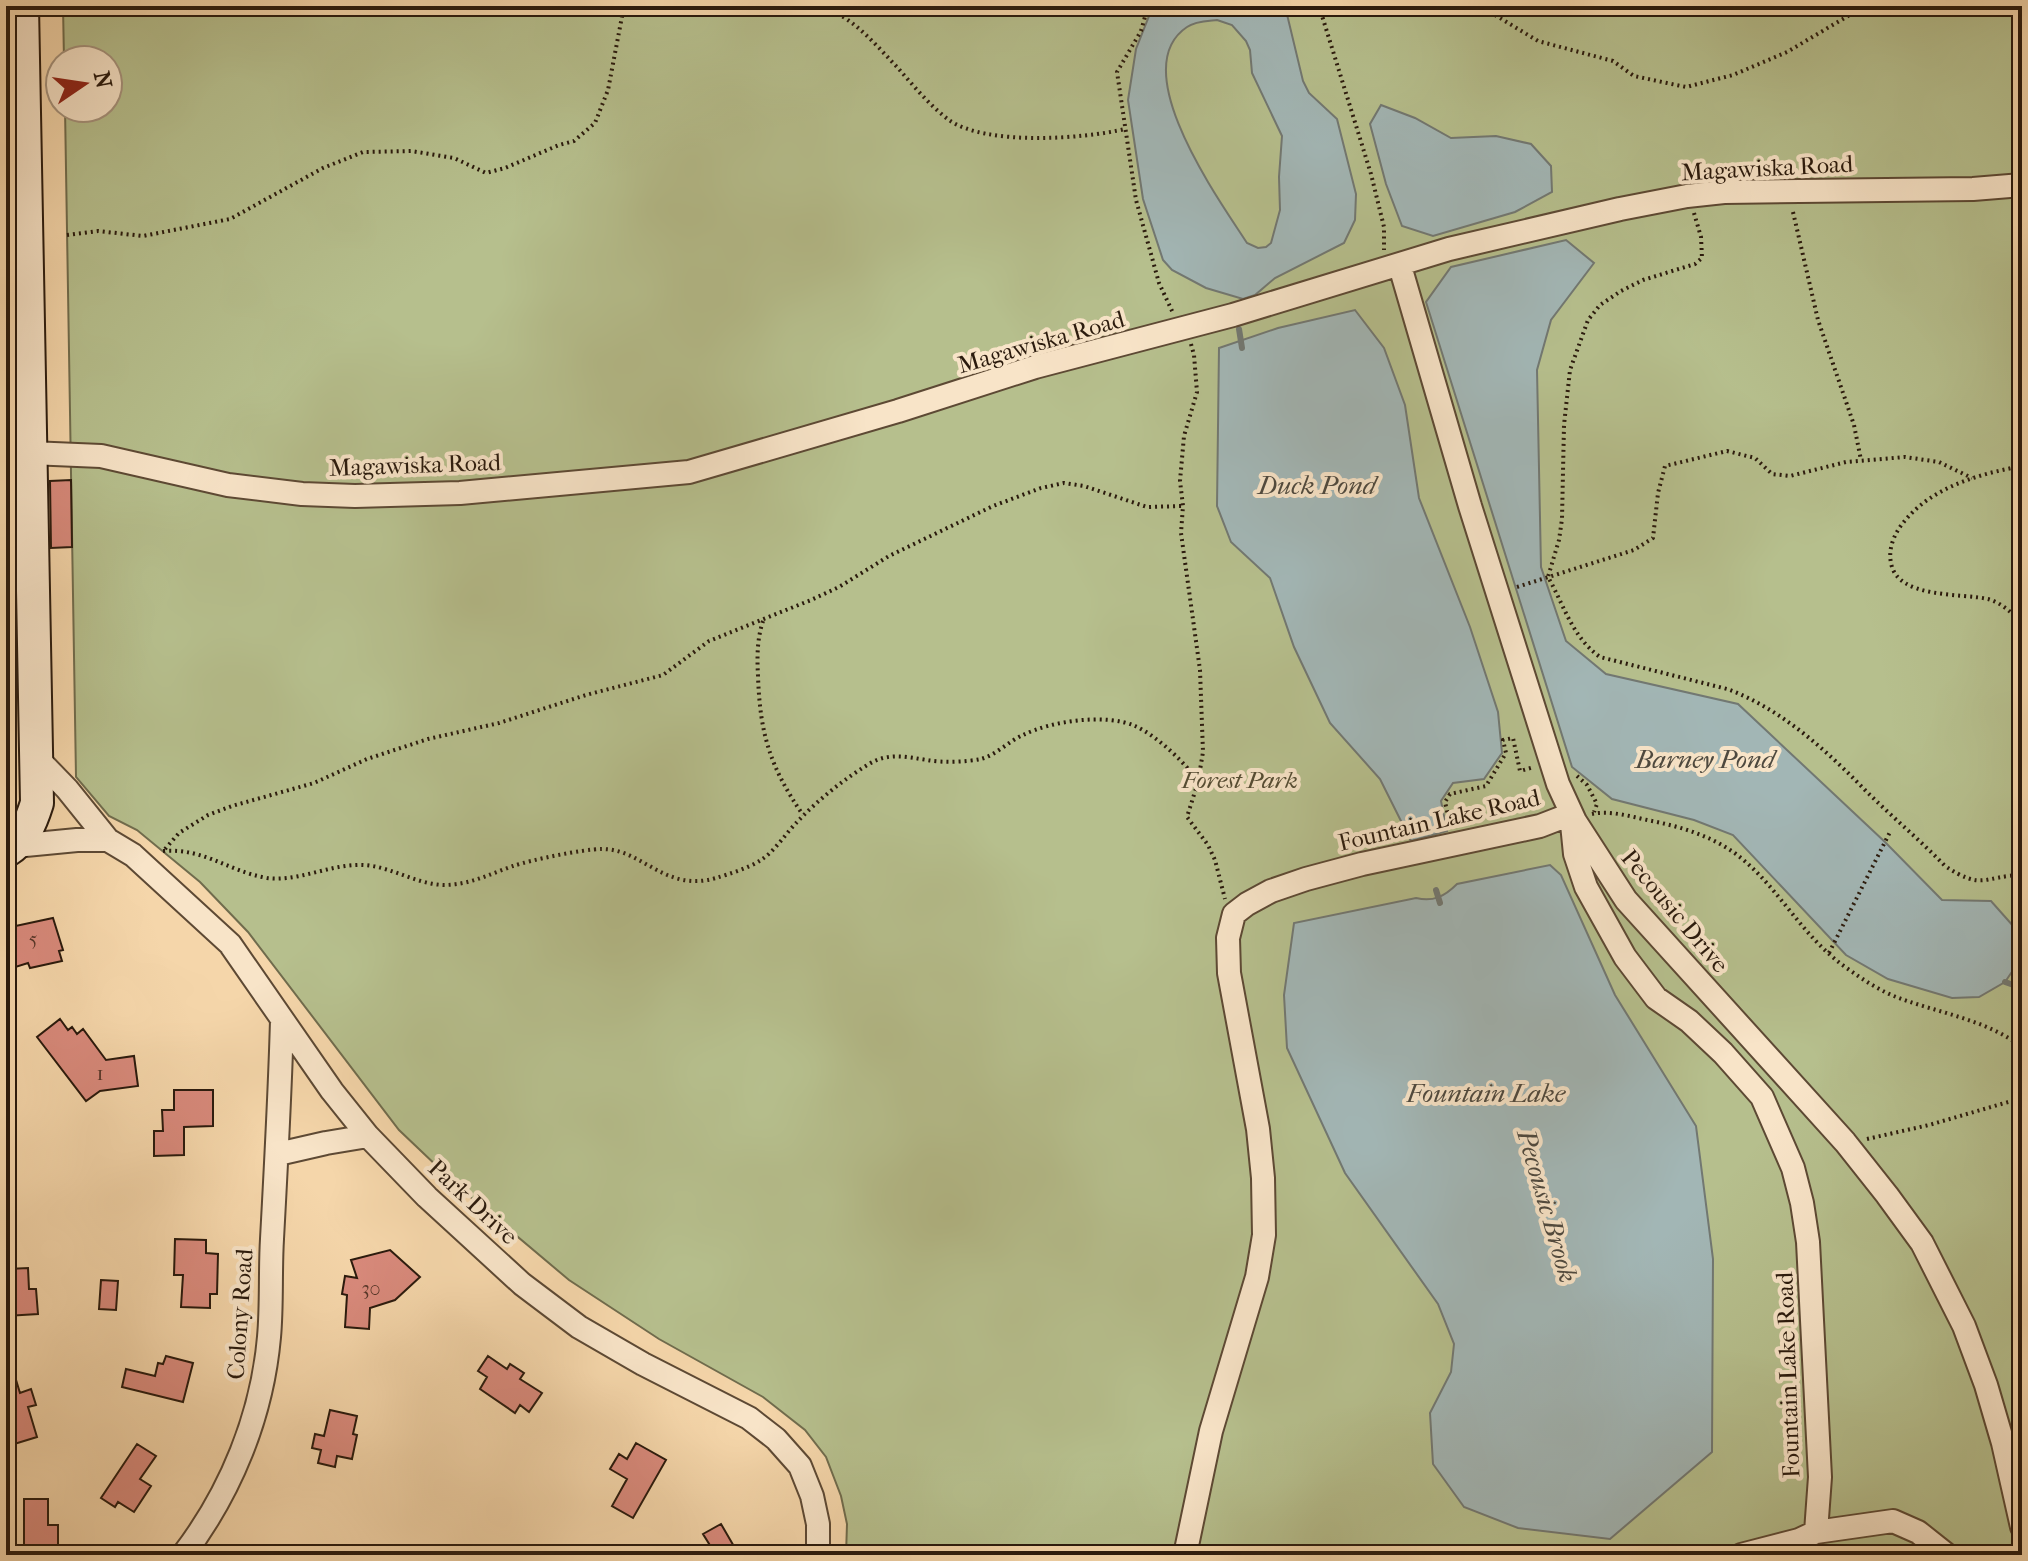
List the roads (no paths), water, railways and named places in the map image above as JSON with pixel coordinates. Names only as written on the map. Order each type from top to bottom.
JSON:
[{"type":"street","points":[[10,848],[30,825],[37,803],[17,8]]},
{"type":"street","name":"Magawiska Road","points":[[30,453],[101,456],[228,485],[302,494],[420,495],[653,476],[720,465],[1035,367],[1186,328],[1463,246],[1620,209],[1687,196],[2022,185]]},
{"type":"street","name":"Pecousic Drive","points":[[1400,266],[1470,506],[1551,762],[1573,818],[1634,910],[1845,1142],[1922,1243],[1964,1326],[1996,1415],[2022,1527]]},
{"type":"street","name":"Park Drive","points":[[37,758],[108,840],[133,855],[230,944],[332,1091],[368,1136],[427,1197],[549,1306],[643,1364],[749,1418],[776,1439],[800,1466],[812,1496],[818,1524],[818,1555]]},
{"type":"street","name":"Fountain Lake Road","points":[[1185,1555],[1211,1431],[1257,1277],[1264,1235],[1264,1191],[1258,1129],[1229,973],[1228,938],[1234,914],[1271,891],[1306,879],[1573,818],[1575,854],[1586,887],[1625,957],[1656,998],[1689,1021],[1762,1097],[1793,1168],[1808,1242],[1819,1449],[1816,1532]]},
{"type":"street","points":[[10,848],[77,840],[108,840]]},
{"type":"street","name":"Colony Road","points":[[183,1555],[213,1513],[233,1473],[259,1398],[269,1337],[282,1020]]},
{"type":"street","points":[[278,1154],[368,1136]]},
{"type":"street","points":[[1741,1555],[1799,1540],[1816,1532],[1893,1521],[1918,1532],[1947,1555]]},
{"type":"water","points":[[1153,6],[1285,6],[1303,81],[1309,93],[1337,119],[1356,194],[1355,220],[1344,243],[1275,278],[1255,295],[1243,299],[1206,288],[1172,270],[1163,260],[1143,199],[1128,100],[1136,49]],"holes":[[[1217,20],[1232,25],[1246,41],[1252,73],[1282,136],[1280,210],[1271,243],[1266,247],[1258,248],[1247,243],[1217,197],[1183,135],[1171,103],[1166,73],[1170,47],[1187,27]]]},
{"type":"water","points":[[1381,105],[1415,118],[1451,138],[1496,136],[1531,144],[1551,166],[1552,192],[1515,212],[1433,236],[1402,226],[1386,184],[1370,124]]},
{"type":"water","name":"Barney Pond","points":[[1566,240],[1594,263],[1551,320],[1537,370],[1541,567],[1566,641],[1606,674],[1738,704],[1942,900],[1991,901],[2022,936],[2022,957],[2005,982],[1979,997],[1952,998],[1888,979],[1846,955],[1733,835],[1694,820],[1612,799],[1572,767],[1426,302],[1451,267]]},
{"type":"water","name":"Duck Pond","points":[[1355,310],[1384,348],[1405,405],[1419,498],[1470,627],[1498,712],[1502,753],[1484,779],[1453,783],[1441,801],[1447,831],[1411,841],[1380,779],[1330,723],[1294,647],[1270,578],[1231,542],[1217,506],[1219,348],[1278,328]]},
{"type":"water","name":"Fountain Lake","points":[[1550,865],[1561,875],[1615,995],[1696,1126],[1713,1259],[1712,1452],[1610,1539],[1518,1528],[1464,1507],[1433,1464],[1430,1413],[1451,1372],[1454,1344],[1438,1304],[1345,1173],[1287,1048],[1284,995],[1294,923],[1416,898],[1433,899],[1457,884]]},
{"type":"waterway","name":"Pecousic Brook","points":[[1239,329],[1242,348]]},
{"type":"waterway","name":"Pecousic Brook","points":[[1436,890],[1440,903]]},
{"type":"waterway","points":[[2005,982],[2022,988]]},
{"type":"park label","name":"Forest Park","points":[[1240,780]]}]
